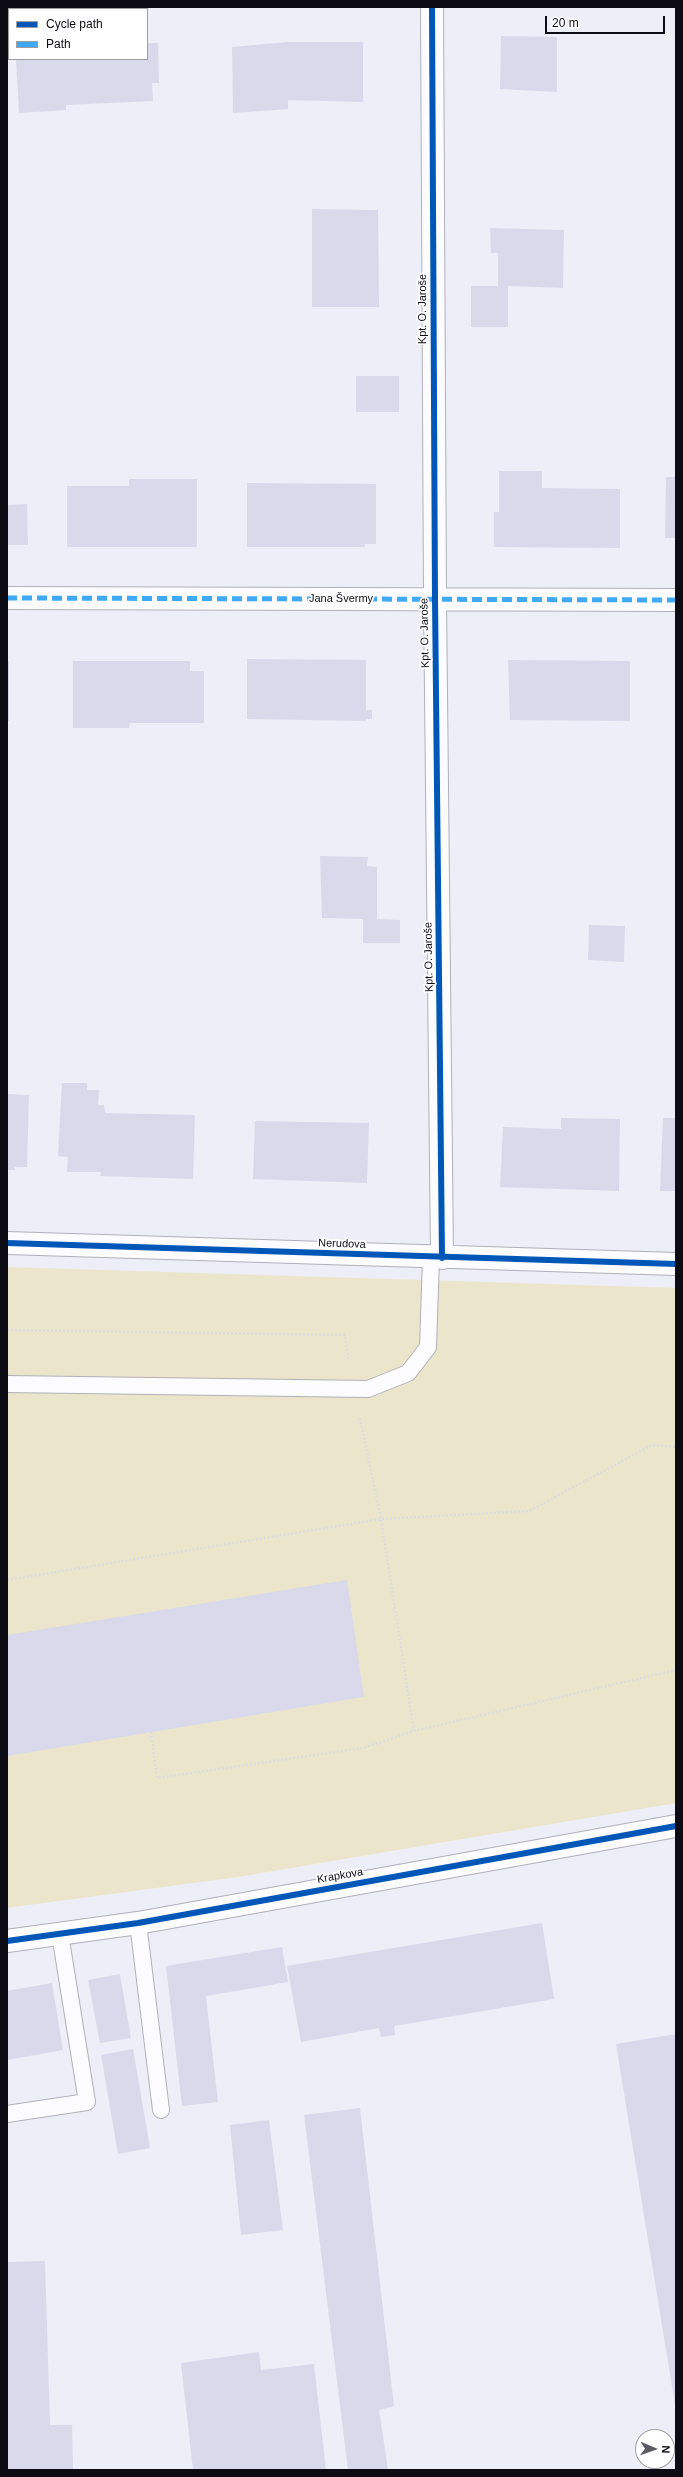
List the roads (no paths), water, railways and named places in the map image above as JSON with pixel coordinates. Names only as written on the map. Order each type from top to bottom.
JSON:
[{"type":"street","name":"Kpt. O. Jaroše","points":[[432,7],[436,1258]]},
{"type":"street","name":"Jana Švermy","points":[[7,598],[676,600]]},
{"type":"street","name":"Nerudova","points":[[7,1243],[436,1258],[676,1264]]},
{"type":"street","name":"Krapkova","points":[[7,1941],[138,1923],[676,1826]]},
{"type":"lane","points":[[7,1384],[368,1390],[408,1373],[428,1347],[436,1258]]},
{"type":"lane","points":[[138,1923],[161,2110]]},
{"type":"lane","points":[[7,2114],[87,2102],[60,1934]]}]
